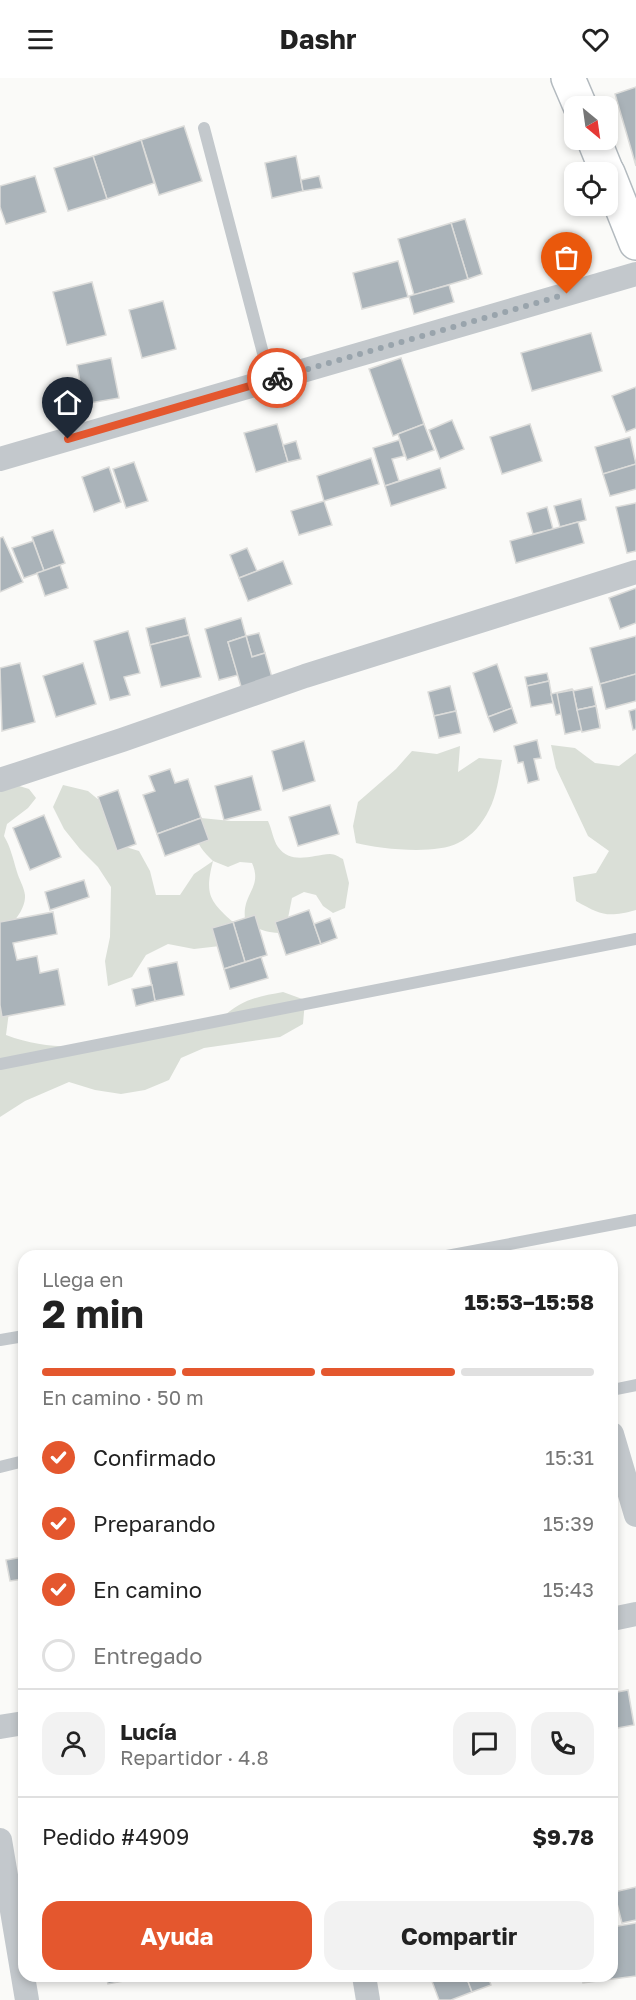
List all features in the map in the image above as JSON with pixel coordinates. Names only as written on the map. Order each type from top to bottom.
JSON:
[{"type":"main road","points":[[568,78],[576,96]]},
{"type":"main road","points":[[618,198],[636,243]]},
{"type":"street","points":[[0,459],[636,274]]},
{"type":"street","points":[[0,780],[122,741],[305,676],[636,572]]},
{"type":"street","points":[[618,1454],[636,1515]]},
{"type":"street","points":[[618,1617],[636,1614]]},
{"type":"street","points":[[0,1727],[18,1724]]},
{"type":"street","points":[[0,1840],[18,1947]]},
{"type":"street","points":[[24,1982],[27,2000]]},
{"type":"street","points":[[365,1982],[368,2000]]},
{"type":"lane","points":[[204,128],[270,380]]},
{"type":"lane","points":[[0,1064],[636,939]]},
{"type":"lane","points":[[478,1250],[636,1220]]},
{"type":"lane","points":[[0,1340],[18,1337]]},
{"type":"lane","points":[[618,1389],[636,1385]]},
{"type":"lane","points":[[0,1467],[18,1462]]},
{"type":"shaded area","points":[[551,745],[575,748],[595,763],[619,766],[636,753],[636,910],[604,914],[576,901],[573,877],[596,873],[609,851],[588,836],[556,768]]},
{"type":"shaded area","points":[[460,746],[458,772],[479,758],[502,760],[492,804],[472,833],[458,843],[436,849],[393,849],[356,843],[353,826],[358,802],[396,769],[412,751],[437,754]]},
{"type":"shaded area","points":[[16,785],[29,789],[36,798],[28,808],[7,824],[4,836],[24,889],[25,901],[17,917],[0,935],[0,790]]},
{"type":"shaded area","points":[[63,785],[88,791],[106,806],[116,844],[139,851],[150,871],[156,895],[180,895],[194,874],[213,861],[209,889],[218,908],[233,922],[220,946],[194,949],[168,944],[146,955],[132,977],[108,986],[105,961],[110,937],[111,887],[98,867],[64,829],[53,807]]},
{"type":"shaded area","points":[[201,818],[268,821],[276,844],[283,853],[302,858],[330,854],[343,859],[349,883],[345,908],[333,913],[323,906],[316,895],[304,892],[292,898],[287,923],[279,933],[260,929],[245,919],[246,903],[255,879],[252,863],[240,862],[228,867],[213,861],[198,842],[197,831]]},
{"type":"shaded area","points":[[283,992],[305,1000],[303,1024],[280,1037],[204,1048],[181,1058],[169,1080],[145,1090],[121,1094],[95,1090],[69,1082],[25,1101],[0,1117],[0,996],[9,1012],[6,1035],[46,1045],[85,1046],[197,1031],[211,1025],[244,1002]]},
{"type":"building","points":[[636,87],[636,166],[618,104],[618,96],[615,94]]},
{"type":"building","points":[[184,126],[202,181],[159,195],[141,140]]},
{"type":"building","points":[[141,140],[154,183],[107,199],[93,156]]},
{"type":"building","points":[[93,156],[107,199],[68,211],[54,168]]},
{"type":"building","points":[[296,156],[303,191],[272,198],[265,163]]},
{"type":"building","points":[[35,176],[46,212],[6,224],[0,207],[0,186]]},
{"type":"building","points":[[319,176],[322,188],[303,191],[301,180]]},
{"type":"building","points":[[465,219],[482,274],[468,279],[451,223]]},
{"type":"building","points":[[451,223],[468,279],[414,295],[398,239]]},
{"type":"building","points":[[398,261],[408,297],[362,309],[353,273]]},
{"type":"building","points":[[92,282],[106,335],[67,345],[53,292]]},
{"type":"building","points":[[449,285],[454,302],[414,314],[409,296]]},
{"type":"building","points":[[163,301],[176,349],[142,358],[129,310]]},
{"type":"building","points":[[591,333],[602,371],[532,391],[521,353]]},
{"type":"building","points":[[111,358],[119,398],[84,404],[77,365]]},
{"type":"building","points":[[401,358],[424,424],[393,436],[369,369]]},
{"type":"building","points":[[636,387],[636,428],[626,432],[612,396]]},
{"type":"building","points":[[452,420],[464,449],[440,459],[429,430]]},
{"type":"building","points":[[277,424],[288,462],[256,472],[244,433]]},
{"type":"building","points":[[424,424],[434,450],[407,460],[398,434]]},
{"type":"building","points":[[530,424],[542,461],[502,474],[490,437]]},
{"type":"building","points":[[630,437],[636,464],[603,474],[595,447]]},
{"type":"building","points":[[399,440],[404,456],[392,459],[399,481],[385,486],[373,448]]},
{"type":"building","points":[[296,441],[301,459],[288,462],[283,445]]},
{"type":"building","points":[[371,458],[379,484],[324,501],[317,476]]},
{"type":"building","points":[[134,462],[148,501],[126,508],[113,469]]},
{"type":"building","points":[[636,464],[636,489],[610,496],[603,474]]},
{"type":"building","points":[[109,467],[121,502],[94,512],[82,477]]},
{"type":"building","points":[[440,468],[446,488],[391,506],[385,486]]},
{"type":"building","points":[[581,499],[586,520],[560,527],[554,506]]},
{"type":"building","points":[[324,501],[332,525],[299,535],[291,511]]},
{"type":"building","points":[[636,503],[636,551],[627,553],[616,507]]},
{"type":"building","points":[[547,507],[553,529],[533,534],[527,513]]},
{"type":"building","points":[[578,522],[584,543],[516,563],[510,541]]},
{"type":"building","points":[[53,530],[65,563],[44,571],[32,537]]},
{"type":"building","points":[[3,537],[23,582],[0,592],[0,538]]},
{"type":"building","points":[[33,541],[44,571],[24,578],[12,548]]},
{"type":"building","points":[[247,548],[257,571],[239,578],[230,555]]},
{"type":"building","points":[[283,561],[292,584],[248,601],[239,578]]},
{"type":"building","points":[[60,565],[68,588],[45,596],[37,573]]},
{"type":"building","points":[[636,588],[636,623],[620,629],[609,598]]},
{"type":"building","points":[[185,618],[189,635],[150,645],[146,628]]},
{"type":"building","points":[[241,618],[246,636],[228,642],[238,675],[219,680],[205,629]]},
{"type":"building","points":[[128,631],[140,673],[124,677],[130,695],[110,700],[94,641]]},
{"type":"building","points":[[259,633],[265,653],[252,657],[246,636]]},
{"type":"building","points":[[189,635],[201,677],[161,687],[150,645]]},
{"type":"building","points":[[246,636],[252,657],[265,653],[273,681],[242,690],[228,642]]},
{"type":"building","points":[[636,636],[636,674],[600,684],[590,648]]},
{"type":"building","points":[[20,663],[35,722],[2,731],[0,668]]},
{"type":"building","points":[[83,663],[96,704],[56,717],[43,676]]},
{"type":"building","points":[[497,664],[512,708],[488,717],[473,673]]},
{"type":"building","points":[[547,673],[549,681],[527,686],[525,677]]},
{"type":"building","points":[[636,674],[636,701],[606,709],[600,684]]},
{"type":"building","points":[[549,681],[553,703],[531,707],[527,686]]},
{"type":"building","points":[[450,686],[456,711],[434,716],[428,692]]},
{"type":"building","points":[[592,687],[596,706],[577,710],[573,691]]},
{"type":"building","points":[[572,689],[577,710],[556,715],[551,694]]},
{"type":"building","points":[[573,690],[577,710],[596,706],[600,726],[565,734],[557,693]]},
{"type":"building","points":[[596,706],[600,728],[582,732],[577,710]]},
{"type":"building","points":[[512,708],[517,723],[494,732],[488,717]]},
{"type":"building","points":[[636,709],[636,729],[633,730],[629,711]]},
{"type":"building","points":[[456,711],[461,733],[439,738],[434,716]]},
{"type":"building","points":[[537,740],[541,758],[534,759],[539,780],[528,783],[523,762],[518,763],[514,746]]},
{"type":"building","points":[[304,741],[315,781],[283,791],[272,751]]},
{"type":"building","points":[[170,769],[175,783],[188,779],[201,818],[157,834],[143,795],[155,791],[149,776]]},
{"type":"building","points":[[252,776],[261,810],[224,820],[215,786]]},
{"type":"building","points":[[118,790],[136,844],[117,851],[98,797]]},
{"type":"building","points":[[330,805],[339,834],[298,846],[289,817]]},
{"type":"building","points":[[44,815],[61,857],[30,870],[13,828]]},
{"type":"building","points":[[201,818],[209,840],[165,856],[157,834]]},
{"type":"building","points":[[84,880],[89,897],[50,910],[45,892]]},
{"type":"building","points":[[309,910],[321,944],[286,955],[275,922]]},
{"type":"building","points":[[53,912],[57,934],[13,943],[17,960],[37,956],[40,973],[58,969],[65,1005],[2,1017],[0,922]]},
{"type":"building","points":[[255,915],[267,955],[245,962],[233,922]]},
{"type":"building","points":[[330,918],[337,938],[321,944],[314,924]]},
{"type":"building","points":[[233,922],[245,962],[224,969],[212,928]]},
{"type":"building","points":[[261,957],[268,978],[230,989],[224,969]]},
{"type":"building","points":[[177,962],[184,995],[155,1001],[148,968]]},
{"type":"building","points":[[152,985],[155,1001],[136,1006],[132,989]]},
{"type":"building","points":[[18,1558],[18,1580],[10,1581],[6,1560]]},
{"type":"building","points":[[628,1690],[634,1725],[618,1728],[618,1692]]},
{"type":"building","points":[[636,1887],[636,1920],[622,1923],[618,1908],[618,1891]]},
{"type":"building","points":[[636,1923],[636,1976],[618,1978],[618,1926]]},
{"type":"building","points":[[432,1982],[468,1982],[472,1992],[451,2000],[439,2000]]},
{"type":"building","points":[[468,1982],[490,1982],[491,1985],[472,1992]]},
{"type":"way so far","points":[[277,378],[567,294]]},
{"type":"route","points":[[68,439],[277,378]]}]
